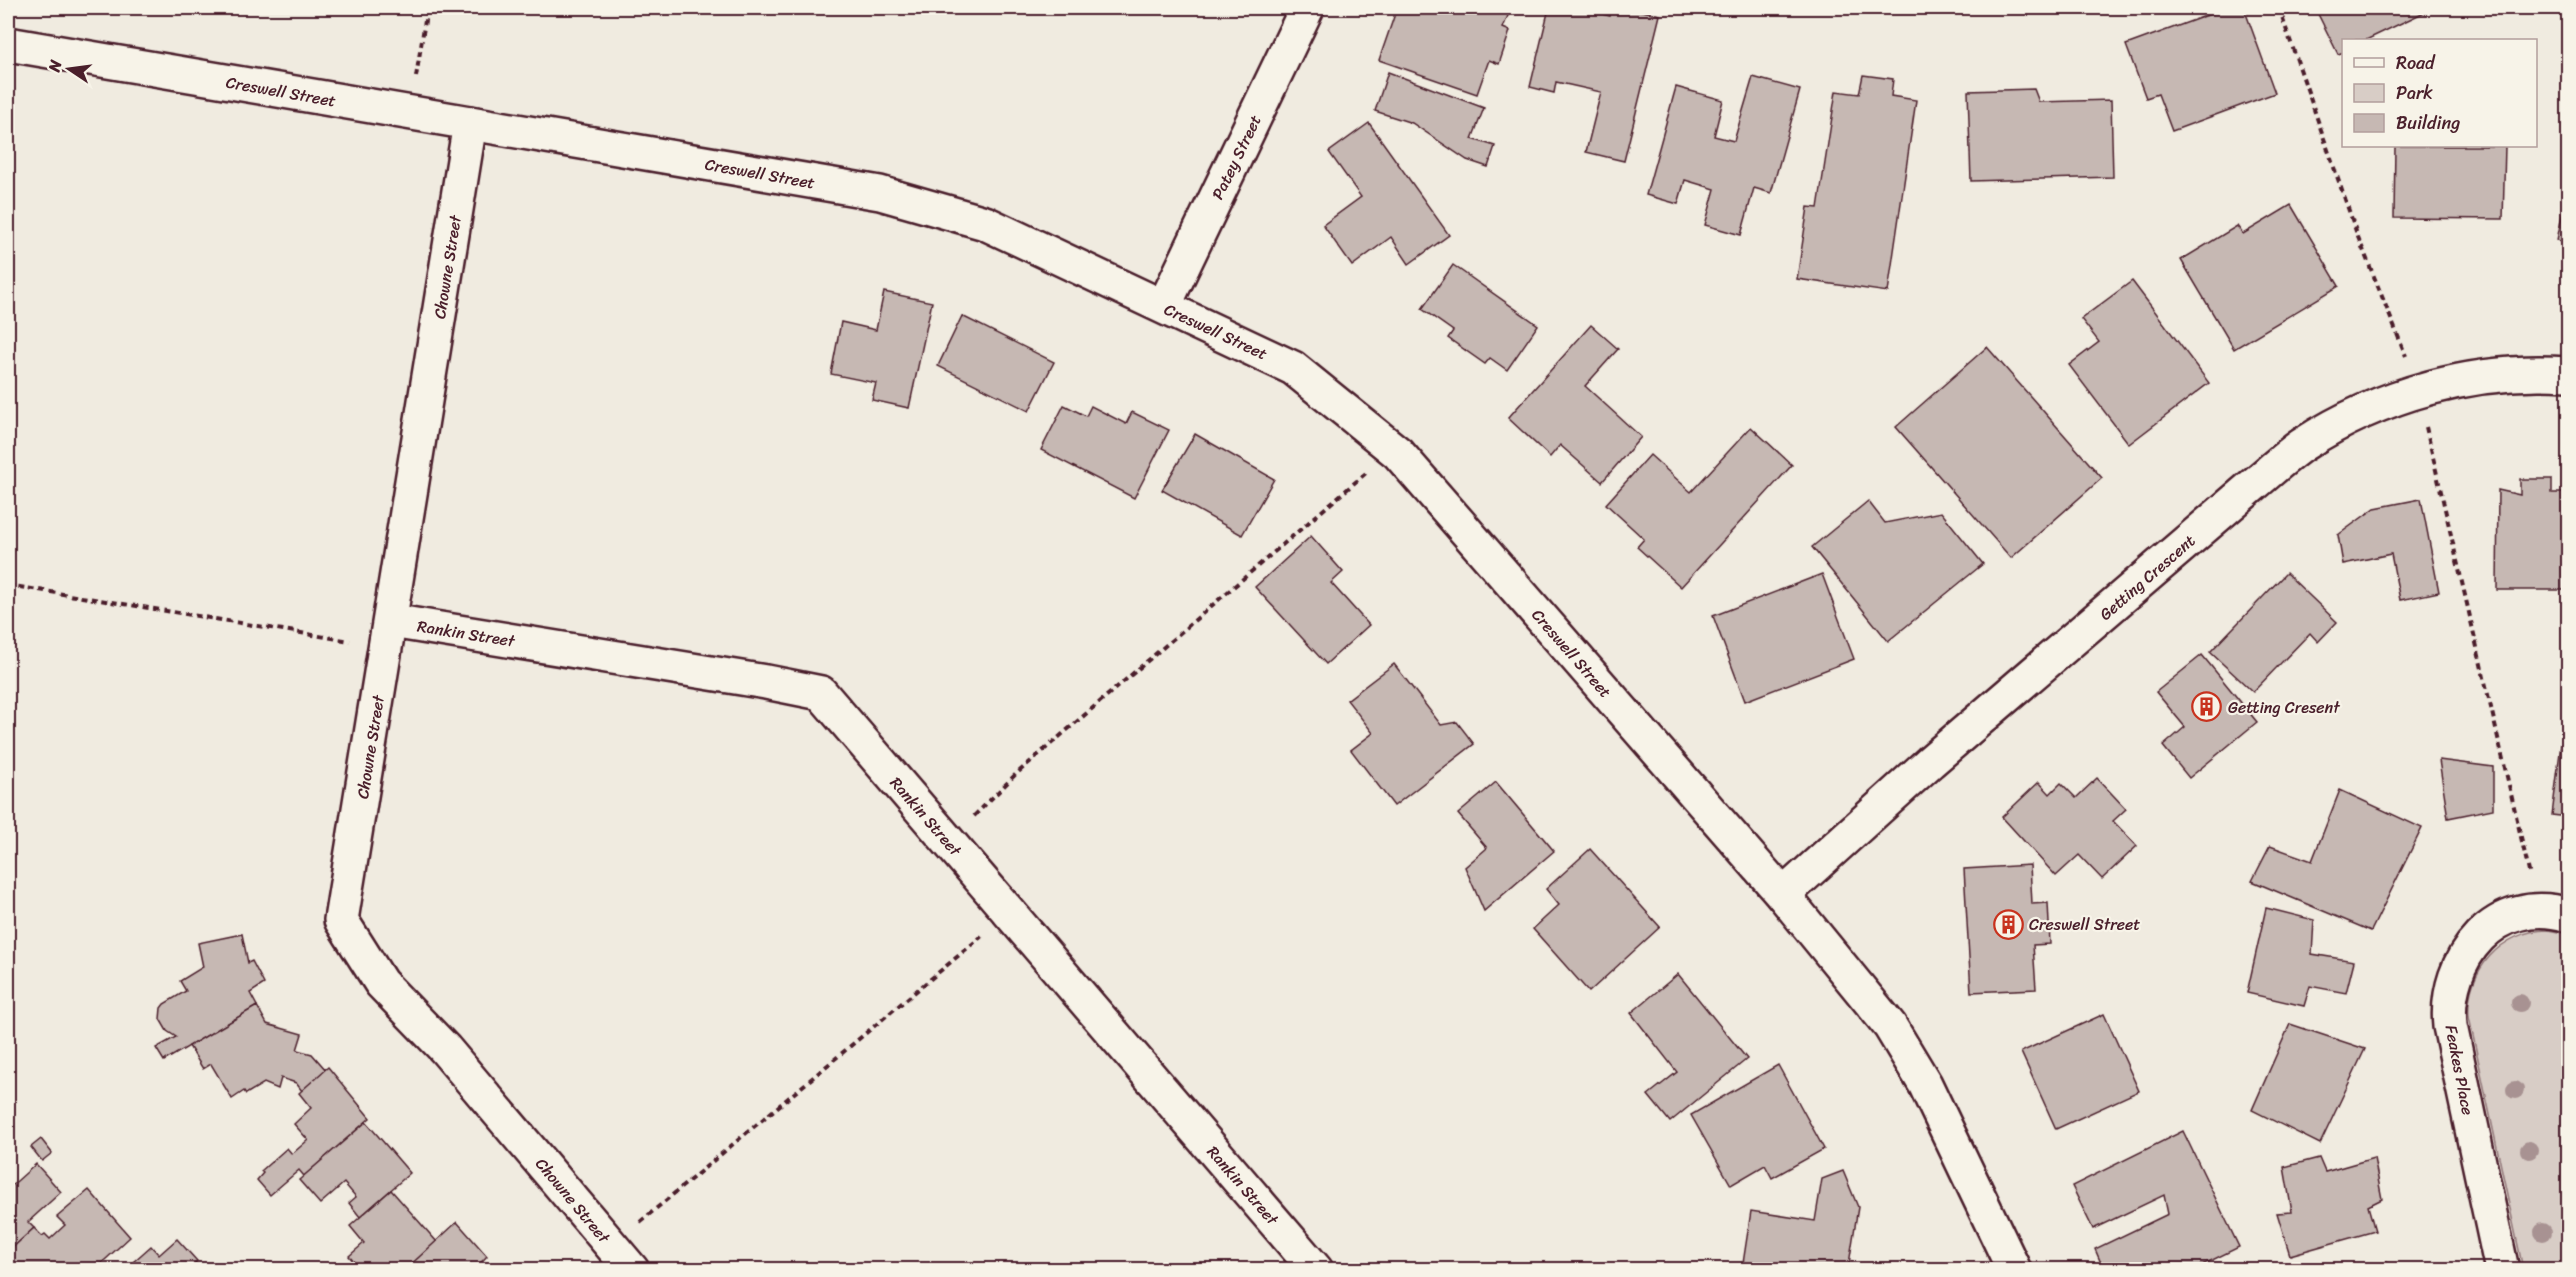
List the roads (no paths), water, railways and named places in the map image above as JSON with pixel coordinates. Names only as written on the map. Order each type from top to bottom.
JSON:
[{"type":"street","name":"Patey Street","points":[[1164,306],[1307,8]]},
{"type":"street","name":"Creswell Street","points":[[8,44],[880,193],[985,222],[1293,368],[1394,450],[1783,895],[1866,994],[1910,1057],[2014,1269]]},
{"type":"street","name":"Chowne Street","points":[[470,123],[341,920],[381,983],[445,1049],[622,1258]]},
{"type":"street","name":"Getting Crescent","points":[[1783,895],[1930,762],[2292,453],[2314,438],[2370,409],[2418,392],[2484,377],[2523,373],[2568,374]]},
{"type":"street","name":"Rankin Street","points":[[389,634],[766,682],[821,693],[1316,1269]]},
{"type":"street","name":"Feakes Place","points":[[2502,1269],[2450,1026],[2450,1000],[2458,969],[2471,947],[2484,932],[2505,917],[2553,912]]},
{"type":"place","name":"Getting Cresent","points":[[2207,707]]},
{"type":"place","name":"Creswell Street","points":[[2008,924]]}]
